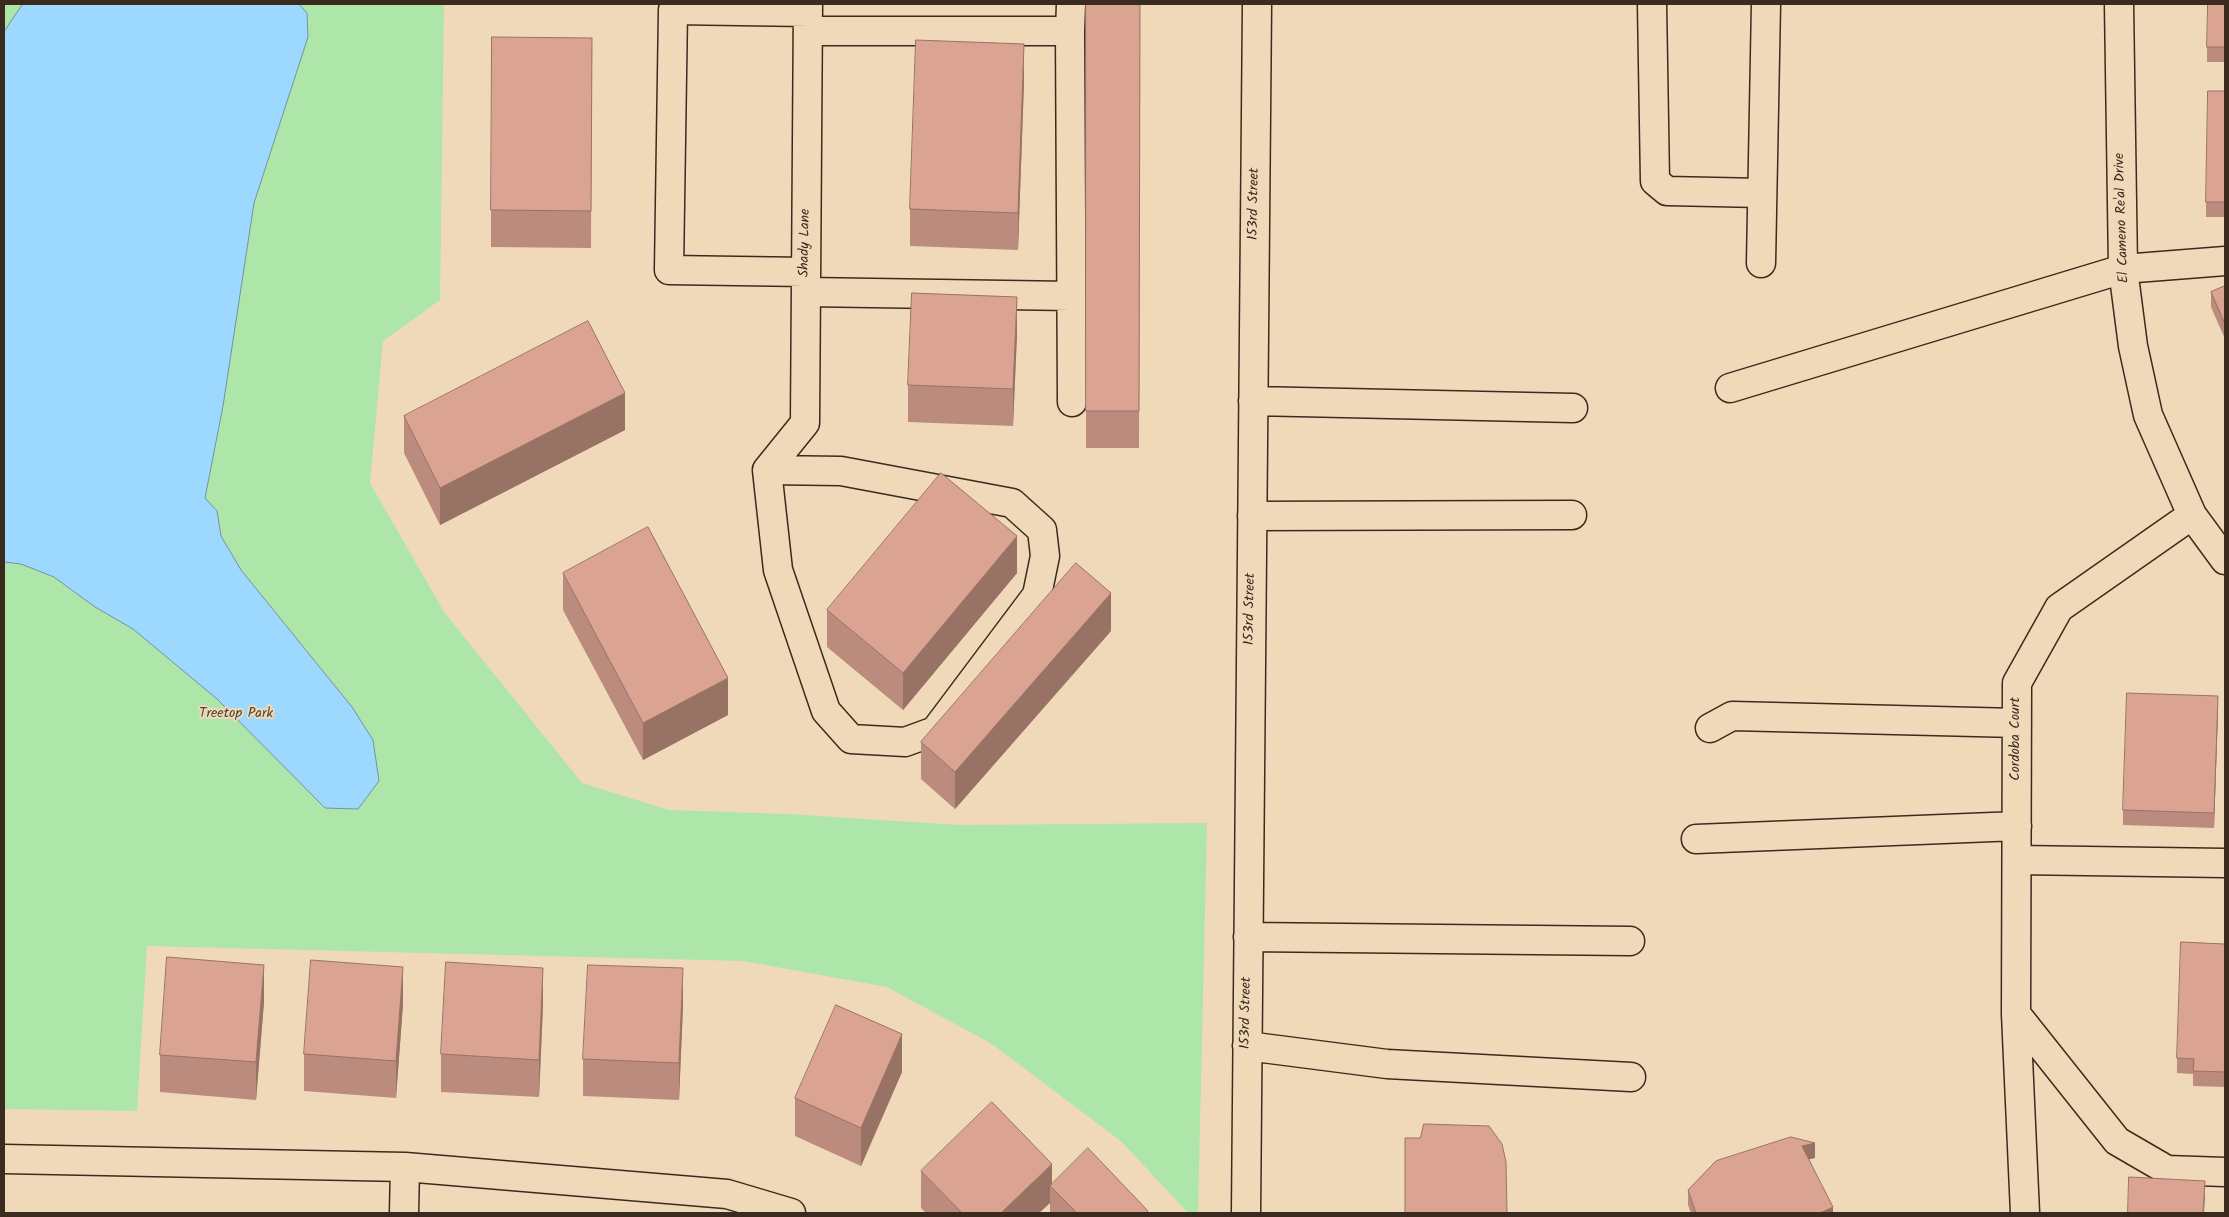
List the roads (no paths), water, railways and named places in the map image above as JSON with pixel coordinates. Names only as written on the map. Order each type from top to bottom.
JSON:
[{"type":"street","points":[[1070,4],[1072,402]]},
{"type":"street","name":"153rd Street","points":[[1246,1213],[1257,4]]},
{"type":"street","points":[[1652,4],[1654,181],[1667,191],[1762,193]]},
{"type":"street","points":[[1761,263],[1766,4]]},
{"type":"street","name":"El Cameno Re'al Drive","points":[[2119,4],[2123,269],[2133,346],[2148,415],[2192,515],[2225,560]]},
{"type":"street","points":[[1070,31],[673,7],[669,270],[806,282],[1071,296]]},
{"type":"street","name":"Shady Lane","points":[[767,470],[804,423],[808,16]]},
{"type":"street","points":[[1730,388],[2123,269],[2225,261]]},
{"type":"street","points":[[1253,401],[1573,408]]},
{"type":"street","points":[[767,470],[842,470],[1012,503],[1042,530],[1045,556],[1037,594],[936,731],[905,742],[851,739],[826,711],[778,570],[767,470]]},
{"type":"street","points":[[1252,516],[1572,515]]},
{"type":"street","name":"Cordoba Court","points":[[2025,1213],[2016,1014],[2017,683],[2059,608],[2192,515]]},
{"type":"street","points":[[1710,728],[1732,716],[2017,723]]},
{"type":"street","points":[[1696,839],[2017,826]]},
{"type":"street","points":[[2017,860],[2225,863]]},
{"type":"street","points":[[1248,937],[1630,940]]},
{"type":"street","points":[[2016,1014],[2117,1141],[2167,1170],[2225,1172]]},
{"type":"street","points":[[1247,1046],[1387,1064],[1630,1077]]},
{"type":"street","points":[[4,1159],[405,1167],[724,1203],[791,1213]]},
{"type":"street","points":[[404,1213],[405,1167]]},
{"type":"water","points":[[23,4],[299,4],[307,13],[308,37],[254,203],[223,406],[205,498],[217,511],[221,536],[241,570],[352,707],[373,740],[379,781],[358,809],[325,808],[217,699],[133,629],[95,607],[54,577],[21,564],[4,562],[4,32]]},
{"type":"park label","name":"Treetop Park","points":[[236,715]]}]
